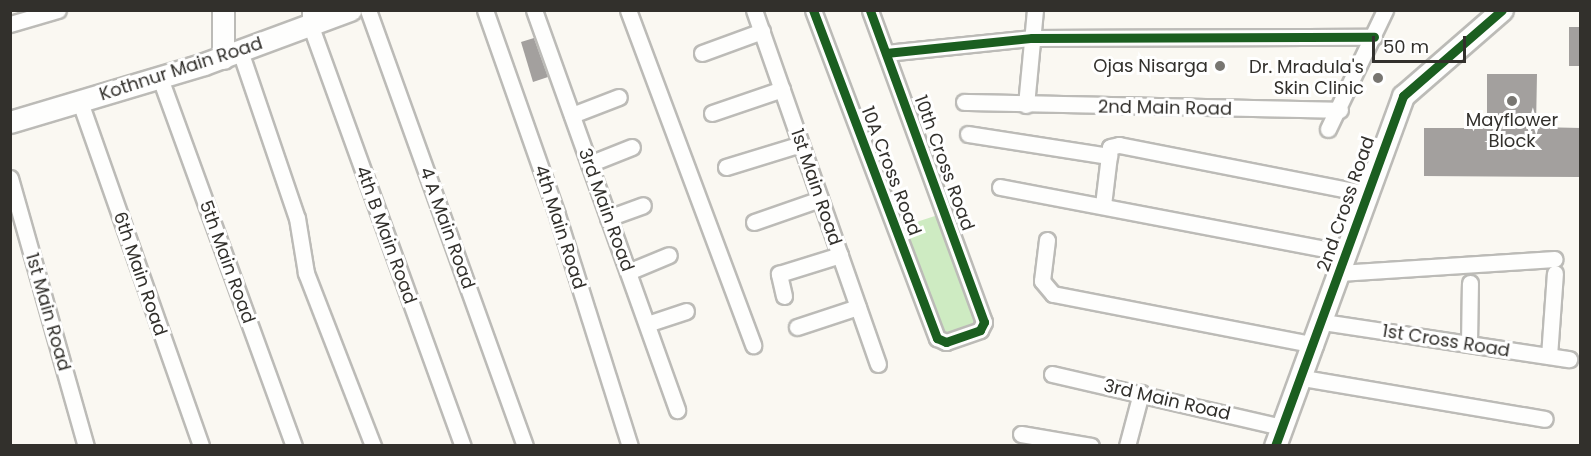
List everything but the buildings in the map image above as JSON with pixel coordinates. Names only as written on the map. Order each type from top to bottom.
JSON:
[{"type":"street","points":[[10,24],[58,10]]},
{"type":"street","points":[[223,10],[231,54],[297,218],[306,273],[373,446]]},
{"type":"street","name":"Kothnur Main Road","points":[[10,122],[160,78],[231,54],[310,17],[350,10]]},
{"type":"street","name":"4 A Main Road","points":[[368,10],[525,446]]},
{"type":"street","name":"4th Main Road","points":[[485,10],[557,215],[630,446]]},
{"type":"street","name":"3rd Main Road","points":[[534,10],[677,410]]},
{"type":"street","points":[[628,10],[753,345]]},
{"type":"street","name":"1st Main Road","points":[[754,10],[878,364]]},
{"type":"street","name":"10A Cross Road","points":[[813,10],[939,343],[983,327]]},
{"type":"street","name":"10th Cross Road","points":[[870,10],[983,327]]},
{"type":"street","points":[[1026,105],[1035,10]]},
{"type":"street","points":[[1328,129],[1340,110],[1385,10]]},
{"type":"street","name":"2nd Cross Road","points":[[1279,436],[1303,378],[1403,96],[1502,10]]},
{"type":"street","name":"4th B Main Road","points":[[310,17],[463,446]]},
{"type":"street","points":[[702,53],[762,31]]},
{"type":"street","points":[[886,53],[1032,39],[1374,37]]},
{"type":"street","name":"5th Main Road","points":[[160,78],[294,446]]},
{"type":"street","points":[[712,113],[782,89]]},
{"type":"street","points":[[572,115],[619,97]]},
{"type":"street","name":"6th Main Road","points":[[80,102],[201,446]]},
{"type":"street","name":"2nd Main Road","points":[[964,102],[1340,110]]},
{"type":"street","points":[[968,134],[1111,150],[1369,194]]},
{"type":"street","points":[[726,167],[801,144]]},
{"type":"street","points":[[589,164],[632,147]]},
{"type":"street","points":[[1103,204],[1111,150]]},
{"type":"street","name":"1st Main Road","points":[[10,178],[86,446]]},
{"type":"street","points":[[1000,187],[1103,204],[1347,253]]},
{"type":"street","points":[[754,222],[820,199]]},
{"type":"street","points":[[608,218],[643,205]]},
{"type":"street","points":[[1047,240],[1042,281],[1053,294],[1315,345]]},
{"type":"street","points":[[628,272],[669,255]]},
{"type":"street","points":[[784,296],[779,274],[840,255]]},
{"type":"street","points":[[1339,273],[1555,266],[1549,356]]},
{"type":"street","points":[[1469,344],[1470,283]]},
{"type":"street","points":[[797,327],[858,307]]},
{"type":"street","points":[[646,324],[686,310]]},
{"type":"street","name":"1st Cross Road","points":[[1323,322],[1569,359]]},
{"type":"street","name":"3rd Main Road","points":[[1052,374],[1141,393],[1279,436]]},
{"type":"street","points":[[1303,378],[1545,419]]},
{"type":"street","points":[[1127,446],[1141,393]]},
{"type":"street","points":[[1021,434],[1091,446]]},
{"type":"green space","points":[[941,214],[977,323],[941,335],[906,225]]},
{"type":"cycle path","points":[[813,10],[937,338],[946,342],[980,330],[984,322],[870,10]]},
{"type":"cycle path","points":[[1275,446],[1403,96],[1502,10]]},
{"type":"cycle path","points":[[886,53],[1032,38],[1374,37]]},
{"type":"place","name":"Ojas Nisarga","points":[[1220,66]]},
{"type":"place","name":"Dr. Mradula's Skin Clinic","points":[[1378,78]]},
{"type":"place","name":"Mayflower Block","points":[[1512,101]]}]
